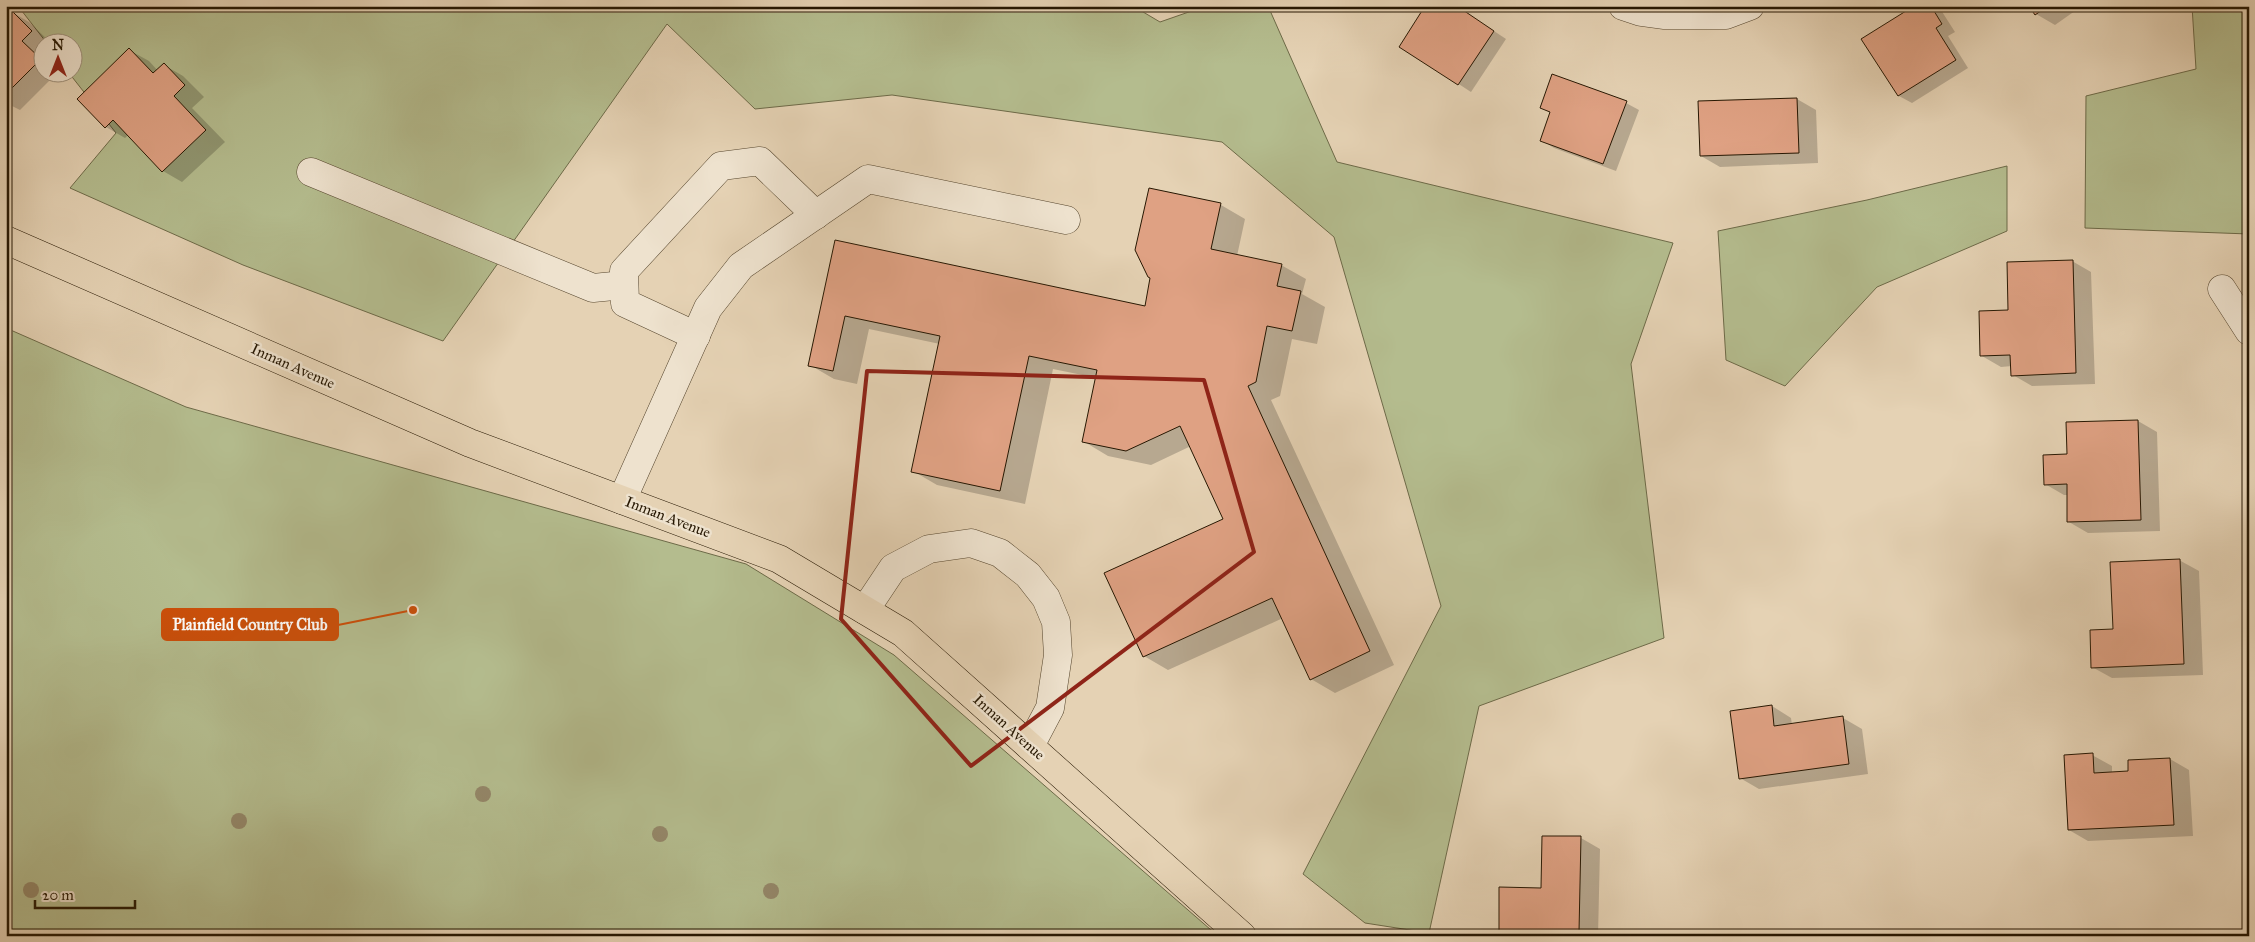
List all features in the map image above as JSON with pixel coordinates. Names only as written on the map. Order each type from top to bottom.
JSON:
[{"type":"main road","name":"Inman Avenue","points":[[6,240],[470,443],[779,559],[903,633],[1242,936]]},
{"type":"street","points":[[1623,6],[1641,12],[1663,15],[1726,15],[1750,6]]},
{"type":"street","points":[[696,336],[625,302],[624,272],[721,166],[760,161],[816,215]]},
{"type":"street","points":[[311,172],[593,288],[624,285]]},
{"type":"street","points":[[622,500],[708,308],[741,266],[868,179],[1066,220]]},
{"type":"street","points":[[2222,289],[2249,331]]},
{"type":"street","points":[[865,610],[893,568],[929,549],[971,543],[1000,553],[1028,575],[1046,598],[1056,622],[1058,655],[1050,708],[1030,746]]},
{"type":"highlighted area","points":[[867,371],[1204,380],[1254,552],[971,766],[841,619]]},
{"type":"green space","points":[[18,6],[1133,6],[1160,22],[1206,6],[1268,6],[1337,162],[1673,243],[1631,364],[1664,638],[1479,706],[1429,933],[1365,923],[1303,874],[1441,606],[1334,237],[1222,142],[892,95],[755,109],[667,24],[443,341],[243,265],[70,188],[116,133],[76,82],[82,82],[82,32],[38,32]]},
{"type":"green space","points":[[2192,6],[2249,6],[2249,234],[2085,228],[2086,96],[2196,69]]},
{"type":"green space","points":[[2007,166],[2007,231],[1877,287],[1785,386],[1726,360],[1718,231],[1867,200]]},
{"type":"green space","points":[[6,328],[186,407],[746,564],[894,655],[1218,936],[6,936]]},
{"type":"building","points":[[1425,6],[1457,6],[1494,31],[1458,85],[1399,47]]},
{"type":"building","points":[[1914,6],[1931,6],[1942,24],[1936,28],[1956,60],[1898,96],[1861,39]]},
{"type":"building","points":[[2029,6],[2048,6],[2035,15]]},
{"type":"building","points":[[10,9],[32,31],[22,41],[32,50],[32,68],[6,94],[6,13]]},
{"type":"building","points":[[129,48],[153,73],[164,63],[185,85],[174,96],[206,130],[162,172],[113,120],[105,128],[77,99]]},
{"type":"building","points":[[1552,74],[1627,101],[1603,164],[1540,141],[1550,112],[1540,108]]},
{"type":"building","points":[[1797,98],[1799,153],[1700,156],[1698,101]]},
{"type":"building","points":[[1149,188],[1221,203],[1211,249],[1282,264],[1277,286],[1301,291],[1292,331],[1267,326],[1256,382],[1248,386],[1370,651],[1310,680],[1272,598],[1143,657],[1104,573],[1223,519],[1180,426],[1126,451],[1082,442],[1097,370],[1029,356],[1000,491],[911,472],[940,336],[845,316],[833,371],[808,366],[835,240],[1145,306],[1150,278],[1135,250]]},
{"type":"building","points":[[2073,260],[2076,373],[2011,376],[2010,355],[1980,356],[1979,311],[2008,310],[2007,262]]},
{"type":"building","points":[[2138,420],[2141,520],[2067,522],[2067,484],[2044,485],[2043,455],[2067,454],[2066,422]]},
{"type":"building","points":[[2180,559],[2184,664],[2091,668],[2090,630],[2113,629],[2110,562]]},
{"type":"building","points":[[1772,705],[1774,726],[1843,716],[1849,764],[1739,779],[1730,711]]},
{"type":"building","points":[[2093,753],[2094,773],[2128,771],[2128,760],[2170,758],[2174,825],[2068,830],[2064,755]]},
{"type":"building","points":[[1542,836],[1581,836],[1579,932],[1499,931],[1499,887],[1541,888]]},
{"type":"place","name":"Plainfield Country Club","points":[[413,610]]}]
